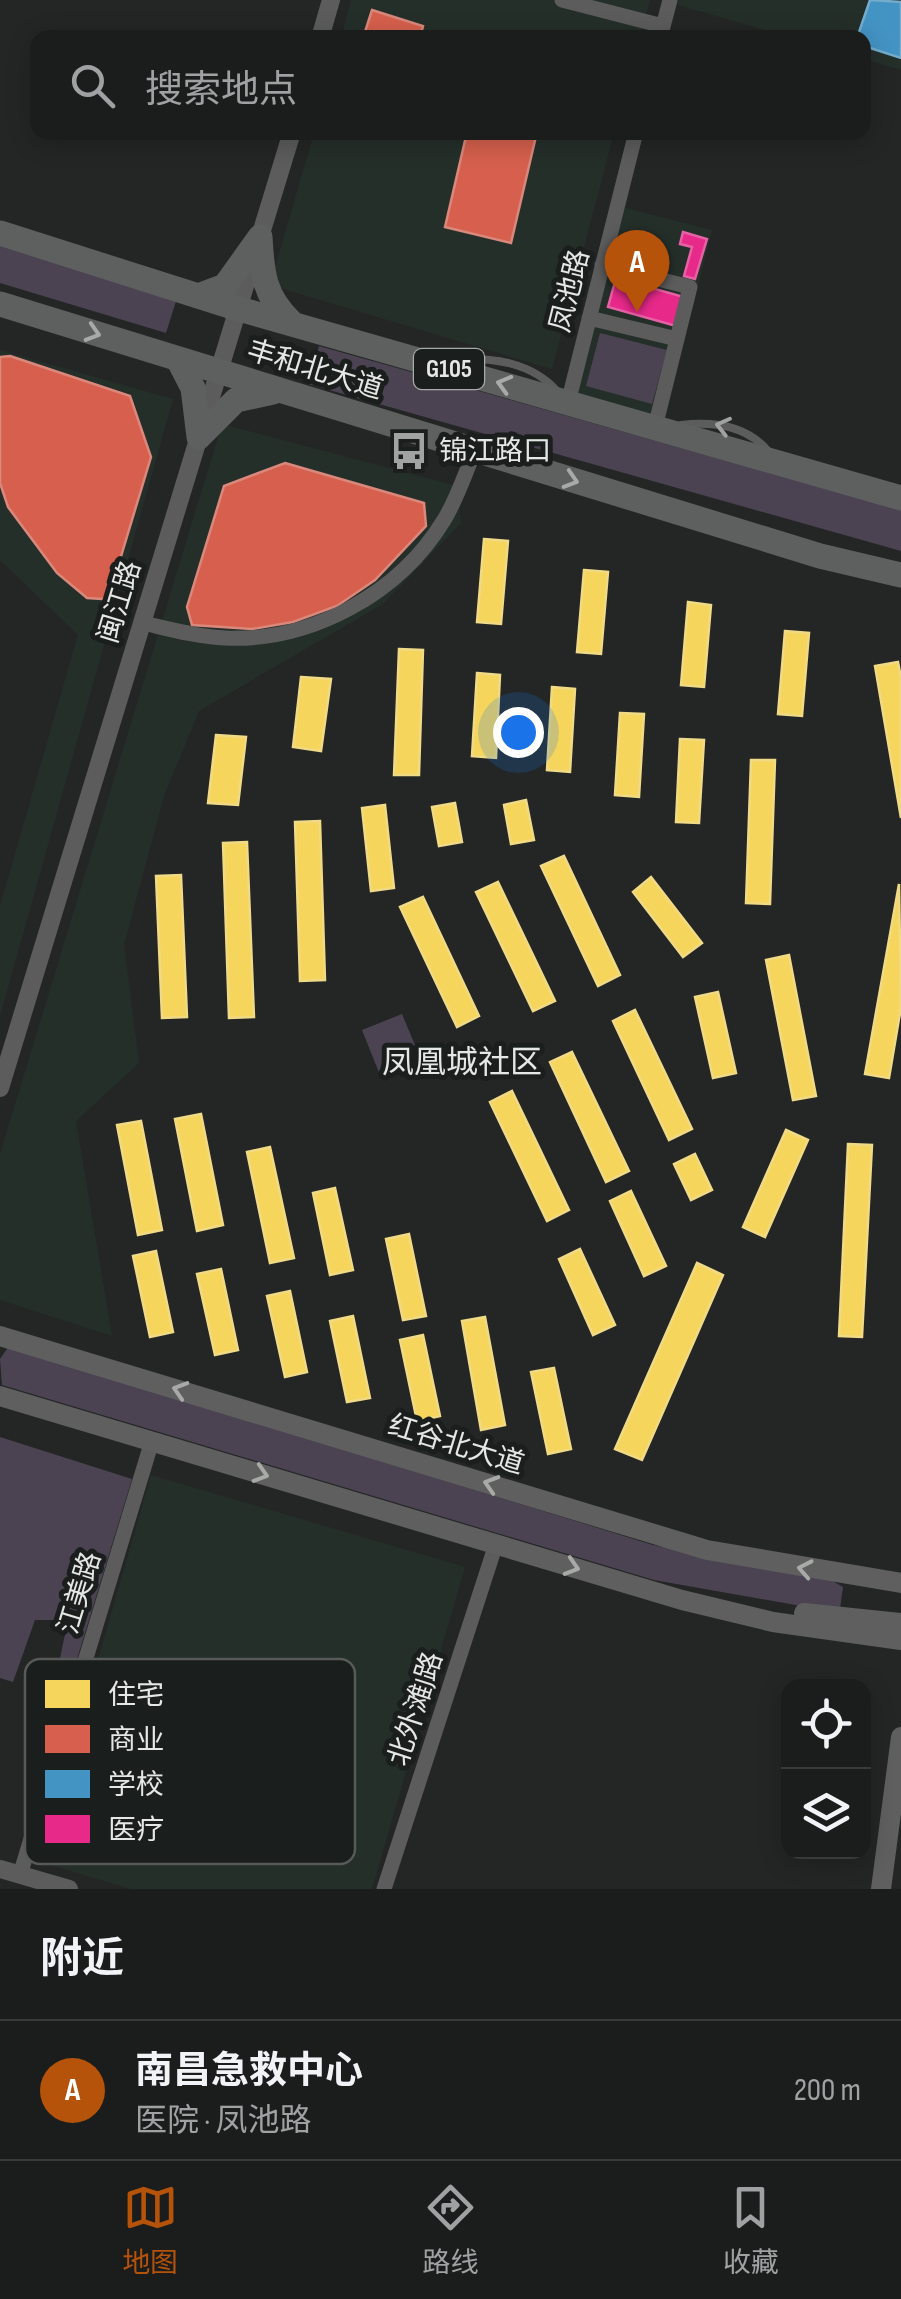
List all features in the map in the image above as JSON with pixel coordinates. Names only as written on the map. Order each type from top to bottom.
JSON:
[{"type":"highway","name":"丰和北大道","points":[[0,233],[239,309],[901,498]]},
{"type":"highway","points":[[198,296],[225,286],[260,238]]},
{"type":"highway","points":[[260,238],[262,276],[270,302],[294,324]]},
{"type":"highway","name":"丰和北大道","points":[[0,304],[820,556],[901,574]]},
{"type":"highway","points":[[178,360],[193,388],[199,437]]},
{"type":"highway","points":[[199,437],[236,400],[279,391]]},
{"type":"main road","name":"红谷北大道","points":[[0,1336],[707,1550],[901,1583]]},
{"type":"main road","points":[[0,1396],[682,1600],[773,1622],[901,1640]]},
{"type":"main road","points":[[682,1600],[901,1623]]},
{"type":"main road","points":[[880,1889],[901,1737]]},
{"type":"street","points":[[322,30],[331,0]]},
{"type":"street","points":[[562,0],[656,30]]},
{"type":"street","points":[[662,30],[670,0]]},
{"type":"street","name":"闽江路","points":[[0,1088],[290,140]]},
{"type":"street","name":"凤池路","points":[[568,402],[634,140]]},
{"type":"street","points":[[602,265],[690,288],[655,428]]},
{"type":"street","points":[[589,318],[677,340]]},
{"type":"street","points":[[142,622],[222,638],[254,638],[286,634],[363,601],[394,580],[422,550],[445,518],[475,451]]},
{"type":"street","name":"江美路","points":[[86,1659],[152,1441]]},
{"type":"street","name":"北外滩J路","points":[[384,1889],[496,1544]]},
{"type":"street","name":"江美路","points":[[20,1875],[25,1859]]},
{"type":"street","points":[[0,1869],[69,1889]]},
{"type":"shaded area","points":[[351,0],[650,0],[642,30],[343,30]]},
{"type":"shaded area","points":[[679,0],[901,0],[901,70],[871,61],[871,30],[765,30],[678,5]]},
{"type":"shaded area","points":[[312,140],[612,140],[552,369],[270,285]]},
{"type":"shaded area","points":[[610,204],[712,230],[665,421],[562,395]]},
{"type":"shaded area","points":[[0,242],[178,295],[166,333],[0,283]]},
{"type":"shaded area","points":[[600,333],[667,350],[652,404],[586,386]]},
{"type":"shaded area","points":[[319,346],[901,510],[901,551],[308,384]]},
{"type":"shaded area","points":[[0,350],[173,399],[0,1016],[0,906],[78,635],[0,560]]},
{"type":"shaded area","points":[[222,424],[457,486],[461,523],[383,604],[199,711],[164,796],[124,945],[139,1063],[76,1121],[112,1336],[0,1300],[0,1154]]},
{"type":"shaded area","points":[[402,1014],[420,1057],[380,1075],[362,1030]]},
{"type":"shaded area","points":[[9,1346],[653,1545],[831,1580],[843,1587],[840,1609],[835,1612],[654,1580],[2,1385],[0,1359]]},
{"type":"shaded area","points":[[0,1437],[132,1479],[77,1659],[60,1659],[68,1620],[35,1620],[13,1682],[0,1678]]},
{"type":"shaded area","points":[[151,1475],[465,1567],[372,1889],[131,1889],[47,1864],[355,1864],[355,1659],[98,1659]]},
{"type":"building: 住宅","points":[[484,539],[508,541],[501,624],[477,622]]},
{"type":"building: 住宅","points":[[584,570],[608,572],[601,654],[577,652]]},
{"type":"building: 住宅","points":[[688,602],[711,605],[704,687],[681,685]]},
{"type":"building: 住宅","points":[[785,631],[809,633],[802,716],[778,714]]},
{"type":"building: 住宅","points":[[399,649],[423,650],[419,775],[394,775]]},
{"type":"building: 住宅","points":[[898,662],[901,678],[901,818],[875,666]]},
{"type":"building: 住宅","points":[[477,673],[500,675],[496,758],[472,756]]},
{"type":"building: 住宅","points":[[301,677],[331,679],[321,751],[293,747]]},
{"type":"building: 住宅","points":[[552,687],[575,689],[570,772],[547,770]]},
{"type":"building: 住宅","points":[[620,713],[644,714],[639,797],[615,795]]},
{"type":"building: 住宅","points":[[216,735],[246,737],[238,805],[208,803]]},
{"type":"building: 住宅","points":[[680,739],[704,740],[699,823],[676,822]]},
{"type":"building: 住宅","points":[[751,760],[775,760],[770,904],[746,903]]},
{"type":"building: 住宅","points":[[526,800],[534,840],[511,844],[504,805]]},
{"type":"building: 住宅","points":[[455,803],[462,842],[439,846],[432,807]]},
{"type":"building: 住宅","points":[[385,805],[394,888],[371,891],[362,808]]},
{"type":"building: 住宅","points":[[320,821],[325,980],[300,981],[295,822]]},
{"type":"building: 住宅","points":[[247,842],[254,1017],[229,1018],[223,843]]},
{"type":"building: 住宅","points":[[564,856],[620,975],[598,986],[541,866]]},
{"type":"building: 住宅","points":[[181,875],[187,1017],[162,1018],[156,876]]},
{"type":"building: 住宅","points":[[651,877],[702,943],[683,957],[633,892]]},
{"type":"building: 住宅","points":[[498,882],[555,1001],[533,1011],[476,892]]},
{"type":"building: 住宅","points":[[899,884],[901,1007],[889,1078],[865,1074]]},
{"type":"building: 住宅","points":[[423,897],[479,1016],[457,1027],[400,907]]},
{"type":"building: 住宅","points":[[789,955],[816,1096],[793,1100],[766,960]]},
{"type":"building: 住宅","points":[[718,992],[736,1073],[713,1078],[695,997]]},
{"type":"building: 住宅","points":[[635,1010],[692,1129],[669,1140],[613,1021]]},
{"type":"building: 住宅","points":[[572,1052],[629,1171],[606,1182],[550,1062]]},
{"type":"building: 住宅","points":[[512,1091],[569,1210],[547,1221],[490,1102]]},
{"type":"building: 住宅","points":[[201,1114],[223,1225],[197,1231],[175,1119]]},
{"type":"building: 住宅","points":[[141,1121],[162,1230],[138,1235],[117,1125]]},
{"type":"building: 住宅","points":[[786,1130],[808,1140],[765,1237],[743,1227]]},
{"type":"building: 住宅","points":[[848,1144],[872,1145],[862,1337],[839,1336]]},
{"type":"building: 住宅","points":[[270,1147],[294,1258],[270,1263],[247,1152]]},
{"type":"building: 住宅","points":[[695,1154],[712,1190],[691,1200],[674,1164]]},
{"type":"building: 住宅","points":[[335,1188],[353,1270],[330,1275],[313,1193]]},
{"type":"building: 住宅","points":[[631,1191],[666,1266],[644,1276],[610,1201]]},
{"type":"building: 住宅","points":[[409,1234],[426,1316],[403,1320],[386,1239]]},
{"type":"building: 住宅","points":[[580,1249],[615,1325],[593,1335],[559,1259]]},
{"type":"building: 住宅","points":[[156,1251],[173,1332],[150,1337],[133,1256]]},
{"type":"building: 住宅","points":[[697,1263],[723,1275],[642,1460],[615,1449]]},
{"type":"building: 住宅","points":[[221,1269],[238,1350],[215,1355],[197,1274]]},
{"type":"building: 住宅","points":[[290,1291],[307,1372],[285,1377],[267,1296]]},
{"type":"building: 住宅","points":[[353,1316],[370,1398],[347,1402],[330,1321]]},
{"type":"building: 住宅","points":[[485,1317],[505,1425],[481,1430],[462,1321]]},
{"type":"building: 住宅","points":[[423,1335],[440,1416],[417,1421],[400,1340]]},
{"type":"building: 住宅","points":[[554,1368],[571,1449],[548,1454],[531,1372]]},
{"type":"building: 商业","points":[[372,10],[423,26],[422,30],[366,30]]},
{"type":"building: 商业","points":[[465,140],[535,140],[511,243],[445,227]]},
{"type":"building: 商业","points":[[10,356],[130,396],[151,457],[109,596],[102,599],[87,598],[57,573],[8,507],[0,483],[0,357]]},
{"type":"building: 商业","points":[[285,463],[424,503],[426,526],[375,580],[337,606],[293,622],[252,629],[192,625],[187,607],[224,486]]},
{"type":"building: 学校","points":[[870,0],[901,2],[901,58],[871,48],[871,30],[860,30]]},
{"type":"building: 医疗","points":[[683,232],[707,239],[695,279],[684,276],[692,247],[680,244]]},
{"type":"building: 医疗","points":[[616,278],[684,297],[676,326],[608,307]]},
{"type":"place","name":"南昌急救中心","points":[[637,312]]},
{"type":"place","name":"锦江路口","points":[[409,451]]},
{"type":"district","name":"凤凰城社区","points":[[462,1063]]}]
